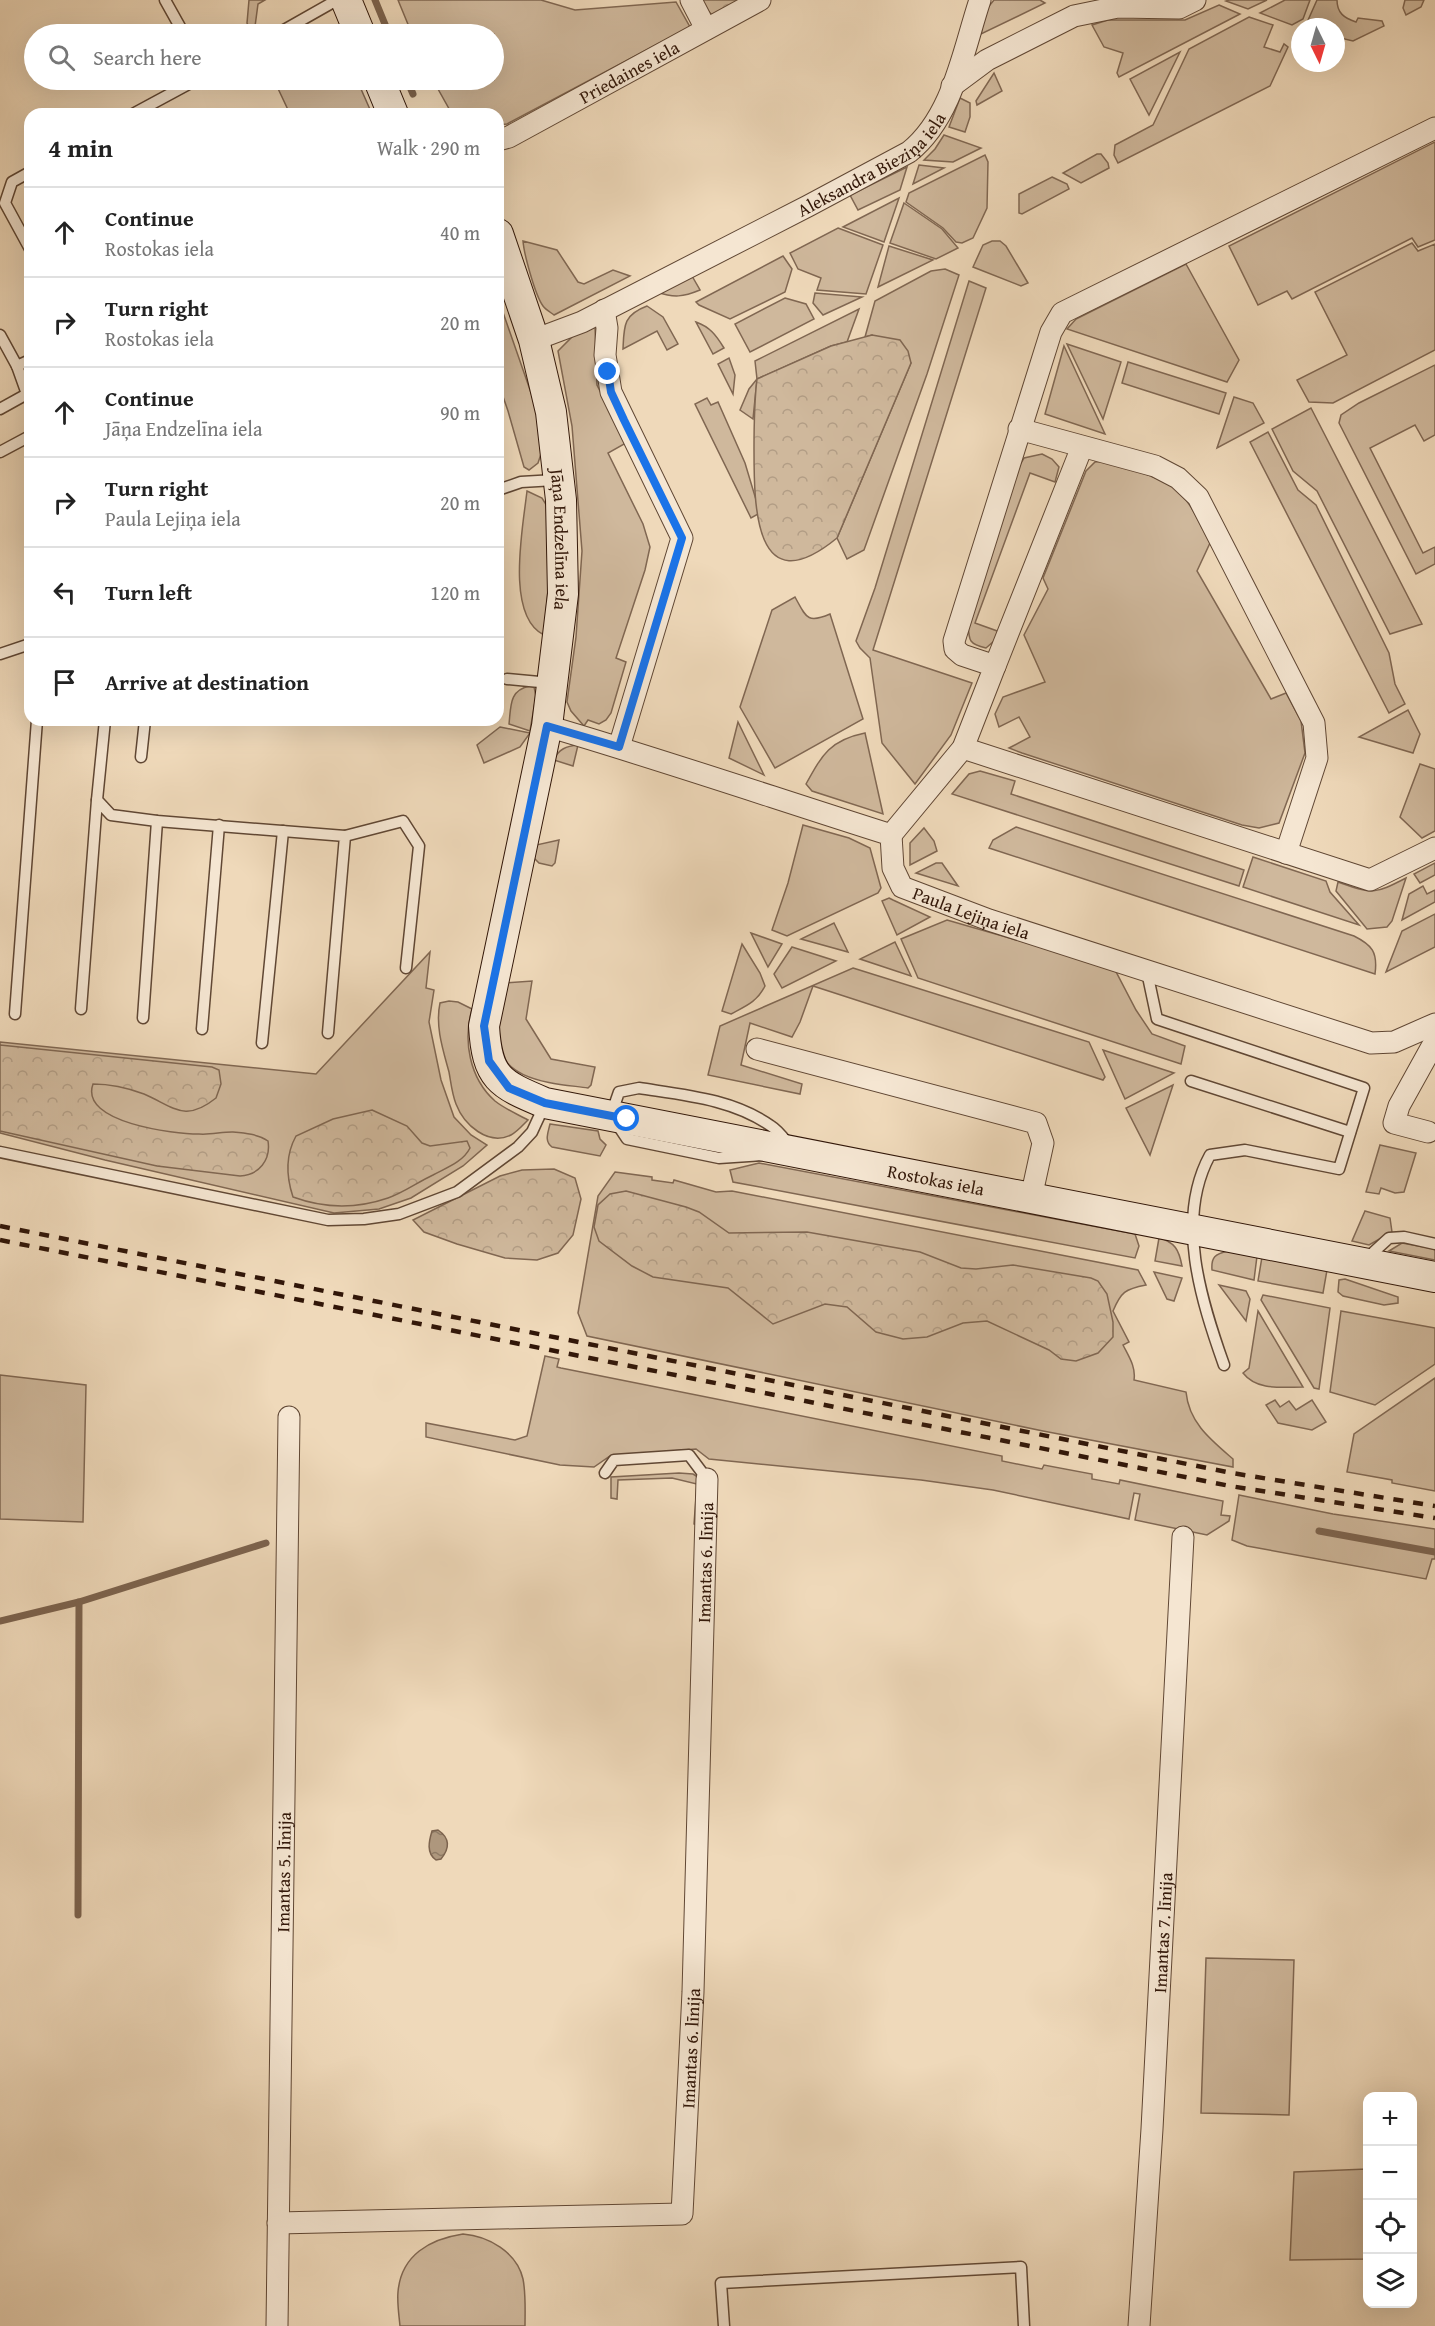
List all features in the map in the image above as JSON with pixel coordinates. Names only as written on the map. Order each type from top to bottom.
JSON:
[{"type":"street","points":[[346,0],[356,24]]},
{"type":"street","points":[[692,0],[706,29]]},
{"type":"street","name":"Priedaines iela","points":[[504,138],[760,0]]},
{"type":"street","points":[[952,86],[980,0]]},
{"type":"street","points":[[1094,0],[1118,8]]},
{"type":"street","name":"Aleksandra Bieziņa iela","points":[[534,340],[582,322],[909,152],[922,142],[934,127],[952,86],[987,60],[1074,16],[1118,8],[1179,8],[1195,0]]},
{"type":"street","points":[[382,90],[390,108]]},
{"type":"street","points":[[995,666],[962,655],[955,649],[954,641],[1019,429],[1051,332],[1062,313],[1435,128]]},
{"type":"street","name":"Jāņa Endzelīna iela","points":[[484,1026],[547,726],[563,594],[563,538],[559,479],[550,412],[534,340],[504,252]]},
{"type":"street","points":[[604,310],[611,392],[682,538],[619,747]]},
{"type":"street","points":[[1019,429],[1155,465],[1178,478],[1198,497],[1314,723],[1317,758],[1286,853]]},
{"type":"street","points":[[547,726],[891,835],[963,748],[1082,447]]},
{"type":"street","points":[[963,748],[1370,880],[1435,848]]},
{"type":"street","name":"Paula Lejiņa iela","points":[[891,835],[893,868],[902,887],[955,909],[1371,1043],[1394,1042],[1435,1024]]},
{"type":"street","name":"Rostokas iela","points":[[484,1026],[489,1061],[497,1075],[509,1088],[545,1103],[1435,1277]]},
{"type":"street","points":[[1428,1132],[1394,1123],[1399,1106],[1435,1041]]},
{"type":"street","points":[[757,1049],[1036,1123],[1043,1143],[1031,1198]]},
{"type":"street","name":"Imantas 5. līnija","points":[[277,2326],[289,1417]]},
{"type":"street","name":"Imantas 6. līnija","points":[[278,2223],[682,2214],[693,1992],[707,1479]]},
{"type":"street","name":"Imantas 7. līnija","points":[[1139,2326],[1152,2129],[1183,1537]]},
{"type":"lane","points":[[165,0],[178,24]]},
{"type":"lane","points":[[295,24],[337,0]]},
{"type":"lane","points":[[144,108],[177,90]]},
{"type":"lane","points":[[24,176],[12,183],[5,203],[24,238]]},
{"type":"lane","points":[[0,335],[17,366],[24,386]]},
{"type":"lane","points":[[17,366],[24,363]]},
{"type":"lane","points":[[0,409],[24,396]]},
{"type":"lane","points":[[0,452],[24,439]]},
{"type":"lane","points":[[504,488],[521,482],[559,479]]},
{"type":"lane","points":[[0,654],[24,646]]},
{"type":"lane","points":[[507,679],[553,684]]},
{"type":"lane","points":[[15,1014],[37,726]]},
{"type":"lane","points":[[81,1009],[104,726]]},
{"type":"lane","points":[[141,757],[144,726]]},
{"type":"lane","points":[[97,800],[111,814],[158,821],[345,836],[403,821],[419,846],[406,968]]},
{"type":"lane","points":[[143,1018],[158,821]]},
{"type":"lane","points":[[202,1029],[219,825]]},
{"type":"lane","points":[[261,1043],[283,831]]},
{"type":"lane","points":[[328,1032],[345,836]]},
{"type":"lane","points":[[1147,972],[1157,1019],[1364,1088],[1339,1169],[1245,1150],[1210,1155],[1200,1174],[1195,1196],[1193,1229],[1197,1274],[1224,1365]]},
{"type":"lane","points":[[1191,1081],[1350,1132]]},
{"type":"lane","points":[[0,1152],[328,1220],[364,1219],[399,1214],[457,1192],[518,1148],[532,1132],[545,1103]]},
{"type":"lane","points":[[1363,1262],[1389,1238],[1404,1237],[1435,1244]]},
{"type":"lane","points":[[605,1473],[614,1460],[689,1455],[707,1479]]},
{"type":"lane","points":[[724,2326],[721,2283],[1021,2267],[1024,2326]]},
{"type":"green space","points":[[249,0],[265,0],[258,4],[255,24],[247,23]]},
{"type":"green space","points":[[398,0],[541,0],[575,10],[676,2],[690,27],[504,124],[504,108],[449,108],[439,90],[504,90],[504,24],[408,24]]},
{"type":"green space","points":[[698,0],[753,0],[716,16],[711,14]]},
{"type":"green space","points":[[994,0],[1040,0],[1045,3],[981,34],[985,11]]},
{"type":"green space","points":[[1267,0],[1248,9],[1226,1]]},
{"type":"green space","points":[[1285,0],[1310,0],[1303,18],[1291,18],[1291,25],[1260,13]]},
{"type":"green space","points":[[1317,0],[1337,0],[1340,12],[1348,19],[1356,22],[1358,18],[1382,21],[1384,26],[1353,41],[1345,39],[1345,18],[1309,18]]},
{"type":"green space","points":[[1405,0],[1424,0],[1421,7],[1406,15],[1403,8]]},
{"type":"green space","points":[[1219,5],[1240,14],[1119,77],[1117,73],[1123,53],[1104,47],[1092,25],[1108,20],[1185,20]]},
{"type":"green space","points":[[1249,17],[1273,25],[1264,47],[1280,52],[1284,44],[1288,47],[1270,86],[1118,163],[1114,155],[1115,145],[1153,125],[1189,49]]},
{"type":"green space","points":[[1180,52],[1149,115],[1130,79]]},
{"type":"green space","points":[[994,73],[1002,91],[977,105],[976,101]]},
{"type":"green space","points":[[279,90],[361,90],[369,108],[287,108]]},
{"type":"green space","points":[[960,98],[970,103],[970,117],[965,132],[949,127]]},
{"type":"green space","points":[[944,135],[981,148],[953,162],[924,160]]},
{"type":"green space","points":[[1435,142],[1435,240],[1418,247],[1412,238],[1292,299],[1287,291],[1258,305],[1229,246]]},
{"type":"green space","points":[[1101,154],[1109,168],[1081,183],[1063,173]]},
{"type":"green space","points":[[985,155],[988,162],[987,208],[973,238],[962,243],[956,242],[943,228],[906,202],[909,193]]},
{"type":"green space","points":[[919,165],[944,168],[913,184]]},
{"type":"green space","points":[[907,167],[900,190],[858,210],[850,195]]},
{"type":"green space","points":[[1052,177],[1067,184],[1069,189],[1022,214],[1019,213],[1019,194]]},
{"type":"green space","points":[[899,198],[884,242],[843,227]]},
{"type":"green space","points":[[904,203],[942,229],[958,248],[936,259],[890,243]]},
{"type":"green space","points":[[838,228],[883,245],[866,294],[817,290],[821,278],[798,269],[790,253]]},
{"type":"green space","points":[[523,241],[557,250],[578,282],[584,284],[613,270],[630,276],[554,315],[540,301]]},
{"type":"green space","points":[[992,241],[1000,241],[1006,246],[1028,283],[1021,286],[973,267],[983,245]]},
{"type":"green space","points":[[1412,243],[1418,251],[1435,244],[1435,350],[1333,403],[1309,402],[1297,380],[1347,355],[1315,292]]},
{"type":"green space","points":[[889,246],[933,260],[878,287]]},
{"type":"green space","points":[[783,256],[792,269],[785,292],[730,319],[696,302]]},
{"type":"green space","points":[[1186,264],[1239,360],[1227,382],[1067,329],[1076,319]]},
{"type":"green space","points":[[945,269],[959,275],[927,374],[864,550],[847,559],[837,538],[911,363],[872,335],[865,337],[875,301],[931,271]]},
{"type":"green space","points":[[692,276],[700,290],[678,296],[657,292]]},
{"type":"green space","points":[[969,281],[986,288],[873,650],[972,683],[951,735],[915,784],[882,743],[870,658],[856,641],[875,588]]},
{"type":"green space","points":[[815,293],[862,297],[823,315],[813,303]]},
{"type":"green space","points":[[785,298],[806,304],[814,319],[750,352],[735,324]]},
{"type":"green space","points":[[647,306],[663,317],[678,344],[667,350],[657,331],[623,349],[626,322],[633,313]]},
{"type":"green space","points":[[859,309],[847,342],[831,346],[757,379],[755,361]]},
{"type":"green space","points":[[504,315],[537,410],[541,454],[538,463],[529,470],[524,467],[504,399]]},
{"type":"green space","points":[[696,322],[712,332],[724,348],[713,354]]},
{"type":"green space","points":[[595,326],[597,385],[626,443],[608,453],[643,524],[650,547],[645,570],[616,658],[626,662],[611,713],[599,724],[588,720],[584,726],[571,711],[567,702],[576,637],[582,551],[572,426],[558,351],[573,336]]},
{"type":"green space","points":[[872,335],[900,340],[908,351],[911,363],[837,538],[810,556],[789,561],[774,554],[764,540],[758,520],[754,472],[754,414],[757,379],[831,346]]},
{"type":"green space","points":[[1067,344],[1121,362],[1103,419]]},
{"type":"green space","points":[[1064,346],[1105,434],[1045,414]]},
{"type":"green space","points":[[729,358],[735,375],[733,394],[718,364]]},
{"type":"green space","points":[[1128,362],[1226,393],[1219,414],[1122,383]]},
{"type":"green space","points":[[1435,365],[1435,435],[1424,441],[1415,425],[1370,448],[1423,553],[1435,547],[1435,564],[1416,574],[1339,423],[1341,415],[1359,403]]},
{"type":"green space","points":[[757,379],[753,419],[740,410],[749,389]]},
{"type":"green space","points":[[1234,397],[1253,403],[1264,423],[1217,448]]},
{"type":"green space","points":[[707,398],[711,405],[718,402],[745,463],[760,513],[751,518],[695,404]]},
{"type":"green space","points":[[1311,408],[1422,624],[1390,634],[1317,491],[1293,471],[1272,429]]},
{"type":"green space","points":[[1268,432],[1298,490],[1316,505],[1389,653],[1395,684],[1405,704],[1389,713],[1250,442]]},
{"type":"green space","points":[[1042,454],[1052,459],[1059,467],[1055,482],[1030,473],[975,623],[1000,632],[986,648],[976,645],[971,640],[968,623],[1015,473],[1024,458]]},
{"type":"green space","points":[[1106,461],[1157,479],[1173,487],[1185,498],[1210,543],[1197,571],[1271,699],[1286,693],[1301,721],[1305,753],[1279,823],[1259,828],[1242,825],[1009,748],[1030,737],[1019,717],[999,727],[995,714],[1003,697],[1045,682],[1024,635],[1048,589],[1043,578],[1086,471],[1095,462]]},
{"type":"green space","points":[[527,491],[542,498],[547,506],[549,578],[544,635],[532,625],[524,610],[520,591],[520,547]]},
{"type":"green space","points":[[795,597],[808,617],[816,618],[830,614],[863,719],[775,768],[740,707],[772,610]]},
{"type":"green space","points":[[530,686],[534,687],[536,696],[530,731],[509,724],[512,700],[518,691]]},
{"type":"green space","points":[[1408,710],[1420,734],[1413,753],[1359,737]]},
{"type":"green space","points":[[738,722],[764,775],[729,758]]},
{"type":"green space","points":[[500,727],[530,733],[520,747],[484,763],[477,745]]},
{"type":"green space","points":[[865,733],[883,814],[812,791],[806,784],[828,750],[843,740]]},
{"type":"green space","points":[[578,745],[573,766],[554,760],[563,749]]},
{"type":"green space","points":[[1420,764],[1435,769],[1435,831],[1422,838],[1400,817]]},
{"type":"green space","points":[[980,771],[1015,781],[1011,794],[1244,870],[1239,886],[952,794],[969,774]]},
{"type":"green space","points":[[803,825],[849,838],[870,848],[881,888],[878,893],[787,936],[772,930],[788,883]]},
{"type":"green space","points":[[1016,827],[1354,936],[1372,950],[1376,960],[1375,974],[989,848],[993,840]]},
{"type":"green space","points":[[924,828],[934,841],[937,851],[910,865],[910,843]]},
{"type":"green space","points":[[559,840],[555,863],[552,866],[539,863],[534,858],[536,845]]},
{"type":"green space","points":[[1253,857],[1326,881],[1330,892],[1359,925],[1243,887]]},
{"type":"green space","points":[[936,863],[942,863],[958,886],[916,873]]},
{"type":"green space","points":[[1435,863],[1435,875],[1420,883],[1414,874]]},
{"type":"green space","points":[[1406,878],[1392,921],[1387,927],[1367,929],[1336,891],[1338,882],[1373,891]]},
{"type":"green space","points":[[1423,886],[1427,894],[1435,890],[1435,902],[1402,920],[1409,894]]},
{"type":"green space","points":[[889,898],[930,917],[897,935],[882,901]]},
{"type":"green space","points":[[1435,914],[1435,947],[1386,972],[1402,931]]},
{"type":"green space","points":[[947,920],[1114,968],[1136,1010],[1152,1034],[1185,1046],[1181,1064],[918,978],[901,939]]},
{"type":"green space","points":[[834,923],[848,952],[801,939]]},
{"type":"green space","points":[[751,933],[782,944],[768,967]]},
{"type":"green space","points":[[895,942],[911,976],[860,959]]},
{"type":"green space","points":[[742,944],[760,973],[765,986],[755,1000],[731,1014],[722,1011]]},
{"type":"green space","points":[[792,947],[836,961],[782,988],[774,974]]},
{"type":"green space","points":[[430,952],[426,988],[434,990],[429,1022],[441,1080],[454,1117],[471,1135],[487,1145],[463,1166],[411,1198],[379,1209],[334,1213],[0,1133],[0,1042],[316,1074]]},
{"type":"green space","points":[[853,968],[1089,1042],[1105,1077],[1103,1080],[813,986],[792,1037],[750,1023],[741,1065],[802,1084],[800,1094],[708,1075],[720,1026]]},
{"type":"green space","points":[[532,981],[526,1019],[551,1059],[595,1067],[591,1085],[588,1088],[530,1077],[517,1071],[506,1062],[500,1050],[498,1034],[506,983]]},
{"type":"green space","points":[[458,1002],[472,1009],[468,1033],[470,1058],[486,1092],[507,1109],[528,1120],[511,1135],[494,1138],[478,1132],[465,1119],[456,1104],[438,1020],[440,1003]]},
{"type":"green space","points":[[0,1045],[212,1067],[219,1070],[221,1084],[216,1098],[196,1110],[172,1108],[144,1094],[106,1085],[93,1084],[93,1097],[100,1108],[132,1124],[170,1132],[251,1134],[268,1141],[268,1154],[262,1165],[253,1173],[240,1176],[157,1166],[0,1131]]},
{"type":"green space","points":[[1103,1050],[1174,1073],[1125,1099]]},
{"type":"green space","points":[[1173,1085],[1150,1155],[1126,1108]]},
{"type":"green space","points":[[372,1110],[407,1126],[422,1143],[430,1146],[467,1141],[470,1148],[454,1164],[399,1193],[376,1202],[340,1206],[304,1201],[293,1197],[289,1181],[288,1159],[296,1136],[333,1119]]},
{"type":"green space","points":[[550,1124],[598,1131],[600,1139],[606,1145],[600,1156],[552,1147],[547,1139]]},
{"type":"green space","points":[[1380,1145],[1416,1153],[1404,1192],[1395,1193],[1381,1188],[1379,1194],[1366,1192]]},
{"type":"green space","points":[[759,1163],[1135,1234],[1139,1246],[1135,1258],[733,1182],[730,1170]]},
{"type":"green space","points":[[554,1169],[575,1178],[581,1199],[573,1235],[558,1253],[537,1260],[505,1258],[424,1232],[413,1220],[500,1176],[522,1170]]},
{"type":"green space","points":[[615,1172],[652,1177],[652,1180],[673,1183],[674,1180],[716,1192],[732,1191],[1138,1270],[1146,1285],[1125,1292],[1113,1311],[1129,1342],[1123,1345],[1133,1366],[1134,1380],[1186,1392],[1196,1422],[1209,1438],[1233,1459],[1233,1467],[1043,1431],[587,1336],[578,1313],[598,1196]]},
{"type":"green space","points":[[626,1191],[699,1212],[729,1233],[807,1232],[920,1252],[961,1268],[976,1269],[1013,1265],[1091,1278],[1098,1281],[1107,1294],[1113,1322],[1113,1337],[1098,1353],[1076,1361],[1061,1359],[1049,1350],[987,1321],[963,1323],[927,1337],[903,1339],[876,1332],[847,1307],[825,1304],[773,1324],[728,1288],[653,1277],[632,1266],[599,1241],[594,1227],[598,1205],[610,1194]]},
{"type":"green space","points":[[1365,1211],[1390,1218],[1392,1232],[1369,1245],[1352,1241]]},
{"type":"green space","points":[[1159,1238],[1169,1242],[1175,1248],[1182,1266],[1155,1261]]},
{"type":"green space","points":[[1402,1243],[1435,1249],[1435,1260],[1389,1251]]},
{"type":"green space","points":[[1228,1251],[1257,1256],[1254,1280],[1212,1270],[1215,1257]]},
{"type":"green space","points":[[1262,1257],[1327,1270],[1323,1293],[1258,1281]]},
{"type":"green space","points":[[1154,1272],[1182,1278],[1174,1301],[1167,1299]]},
{"type":"green space","points":[[1345,1279],[1398,1297],[1398,1303],[1384,1305],[1343,1296],[1338,1292],[1339,1280]]},
{"type":"green space","points":[[1219,1285],[1246,1291],[1250,1299],[1246,1321]]},
{"type":"green space","points":[[1263,1295],[1330,1308],[1319,1389],[1314,1388],[1261,1300]]},
{"type":"green space","points":[[1258,1311],[1303,1387],[1263,1385],[1255,1383],[1243,1373],[1249,1368]]},
{"type":"green space","points":[[1341,1311],[1435,1328],[1435,1364],[1375,1405],[1330,1392]]},
{"type":"green space","points":[[545,1356],[559,1359],[557,1367],[561,1368],[1002,1456],[1002,1461],[1042,1469],[1044,1465],[1092,1474],[1092,1479],[1119,1484],[1120,1480],[1223,1501],[1221,1515],[1230,1516],[1229,1521],[1207,1535],[1135,1520],[1140,1494],[1134,1493],[1129,1519],[993,1490],[921,1480],[709,1459],[696,1449],[610,1456],[594,1467],[560,1465],[426,1437],[426,1423],[515,1440],[527,1436]]},
{"type":"green space","points":[[0,1375],[86,1385],[83,1522],[0,1519]]},
{"type":"green space","points":[[1435,1378],[1435,1491],[1347,1472],[1354,1434]]},
{"type":"green space","points":[[1275,1400],[1280,1407],[1289,1401],[1296,1410],[1312,1400],[1326,1422],[1312,1430],[1278,1423],[1266,1405]]},
{"type":"green space","points":[[693,1474],[701,1479],[698,1525],[694,1524],[697,1484],[672,1478],[618,1480],[617,1499],[611,1498],[611,1477]]},
{"type":"green space","points":[[1239,1495],[1333,1514],[1435,1529],[1435,1559],[1432,1559],[1426,1579],[1247,1546],[1232,1540]]},
{"type":"green space","points":[[1206,1958],[1294,1960],[1289,2115],[1201,2113]]},
{"type":"green space","points":[[1363,2169],[1363,2259],[1290,2260],[1294,2172]]},
{"type":"green space","points":[[463,2234],[491,2242],[508,2253],[515,2261],[520,2269],[524,2285],[525,2326],[400,2326],[398,2292],[400,2279],[411,2259],[419,2251],[439,2240]]},
{"type":"water","points":[[438,1830],[445,1836],[447,1847],[441,1859],[436,1860],[431,1854],[429,1843],[432,1831]]},
{"type":"waterway","points":[[375,0],[385,24]]},
{"type":"waterway","points":[[411,90],[413,94]]},
{"type":"waterway","points":[[1319,1531],[1435,1552]]},
{"type":"waterway","points":[[0,1621],[79,1602],[266,1543]]},
{"type":"waterway","points":[[78,1915],[79,1602]]},
{"type":"railway","points":[[0,1226],[1232,1473],[1435,1506]]},
{"type":"railway","points":[[0,1240],[1230,1486],[1435,1518]]},
{"type":"route","points":[[608,372],[611,392],[682,538],[619,747],[547,726],[484,1026],[485,1046],[489,1061],[497,1075],[509,1088],[545,1103],[627,1119]]}]
